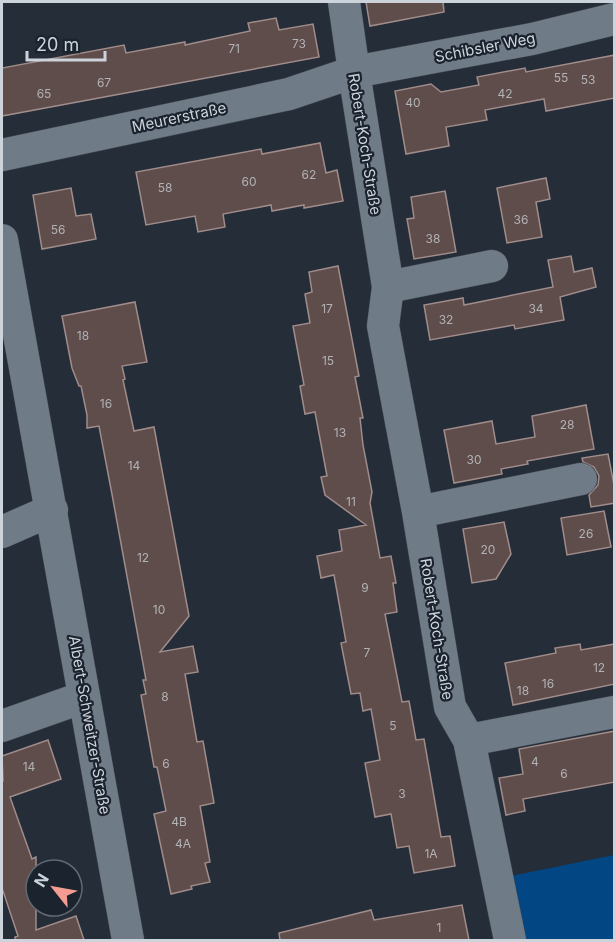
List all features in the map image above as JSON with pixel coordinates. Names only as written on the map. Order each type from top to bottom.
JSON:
[{"type":"street","name":"Robert-Koch-Straße","points":[[344,2],[388,287],[383,326],[418,512],[450,707],[469,740],[510,940]]},
{"type":"street","name":"Schibsler Weg","points":[[354,72],[531,39],[615,18]]},
{"type":"street","name":"Meurerstraße","points":[[2,154],[290,94],[354,72]]},
{"type":"street","name":"Albert-Schweitzer-Straße","points":[[2,240],[10,335],[52,510],[128,940]]},
{"type":"street","points":[[388,287],[492,266]]},
{"type":"street","points":[[418,512],[582,479]]},
{"type":"street","points":[[2,532],[52,510]]},
{"type":"street","points":[[2,726],[84,698]]},
{"type":"street","points":[[469,740],[614,712]]},
{"type":"shaded area","points":[[614,855],[614,940],[525,940],[511,876]]},
{"type":"building","points":[[366,2],[443,2],[444,12],[370,26]]},
{"type":"building","points":[[276,18],[279,30],[313,24],[319,57],[2,116],[2,68],[124,45],[126,53],[185,42],[185,45],[250,31],[248,23]]},
{"type":"building","points":[[615,55],[615,98],[546,111],[544,99],[485,110],[487,120],[446,127],[449,146],[406,154],[395,91],[431,84],[441,92],[479,85],[477,77],[525,68],[526,72]]},
{"type":"building","points":[[320,143],[326,173],[337,170],[343,201],[272,211],[271,205],[223,214],[225,227],[198,232],[195,216],[146,225],[136,172],[261,149],[262,154]]},
{"type":"building","points":[[546,178],[550,199],[536,202],[542,237],[507,243],[497,188]]},
{"type":"building","points":[[71,188],[76,216],[91,214],[96,239],[42,249],[33,195]]},
{"type":"building","points":[[445,191],[456,252],[414,259],[407,219],[414,218],[411,197]]},
{"type":"building","points":[[571,256],[574,272],[592,268],[596,287],[560,297],[564,320],[515,329],[514,325],[430,340],[424,305],[463,298],[464,305],[553,287],[548,260]]},
{"type":"building","points":[[338,266],[359,376],[355,377],[363,418],[360,418],[363,445],[372,492],[370,503],[380,558],[391,556],[396,583],[393,583],[397,612],[385,614],[402,702],[409,701],[416,740],[424,739],[441,837],[450,836],[455,866],[414,873],[409,846],[397,848],[391,814],[375,817],[365,763],[380,760],[371,709],[363,711],[360,693],[351,694],[341,643],[346,642],[334,575],[321,578],[317,556],[342,551],[339,530],[366,525],[325,495],[321,477],[327,476],[315,412],[305,414],[300,386],[304,385],[293,326],[310,323],[305,294],[312,292],[309,272]]},
{"type":"building","points":[[135,302],[147,362],[122,366],[125,379],[123,380],[134,431],[154,427],[189,616],[160,652],[193,646],[198,672],[185,674],[197,742],[203,741],[214,803],[200,806],[210,862],[205,863],[210,882],[171,894],[154,814],[166,811],[157,767],[154,767],[141,695],[146,694],[143,680],[146,680],[111,489],[99,426],[87,428],[87,415],[81,386],[72,368],[62,316]]},
{"type":"building","points":[[586,405],[594,449],[527,461],[528,464],[501,469],[502,474],[454,483],[444,430],[492,421],[496,444],[535,437],[532,416]]},
{"type":"building","points":[[608,454],[615,490],[615,503],[591,507],[589,495],[598,485],[599,476],[594,467],[583,462],[582,458]]},
{"type":"building","points":[[604,511],[611,547],[567,555],[561,518]]},
{"type":"building","points":[[504,522],[511,554],[496,579],[472,583],[463,529]]},
{"type":"building","points":[[580,644],[581,650],[615,644],[615,684],[513,705],[505,663],[556,653],[555,648]]},
{"type":"building","points":[[615,731],[615,782],[523,799],[525,811],[506,815],[499,778],[523,774],[519,749]]},
{"type":"building","points":[[48,740],[61,779],[10,797],[32,858],[24,858],[24,918],[36,918],[36,930],[70,918],[77,918],[84,940],[15,940],[18,936],[2,888],[2,756]]},
{"type":"building","points":[[462,905],[469,940],[280,940],[279,933],[371,910],[374,920]]}]
